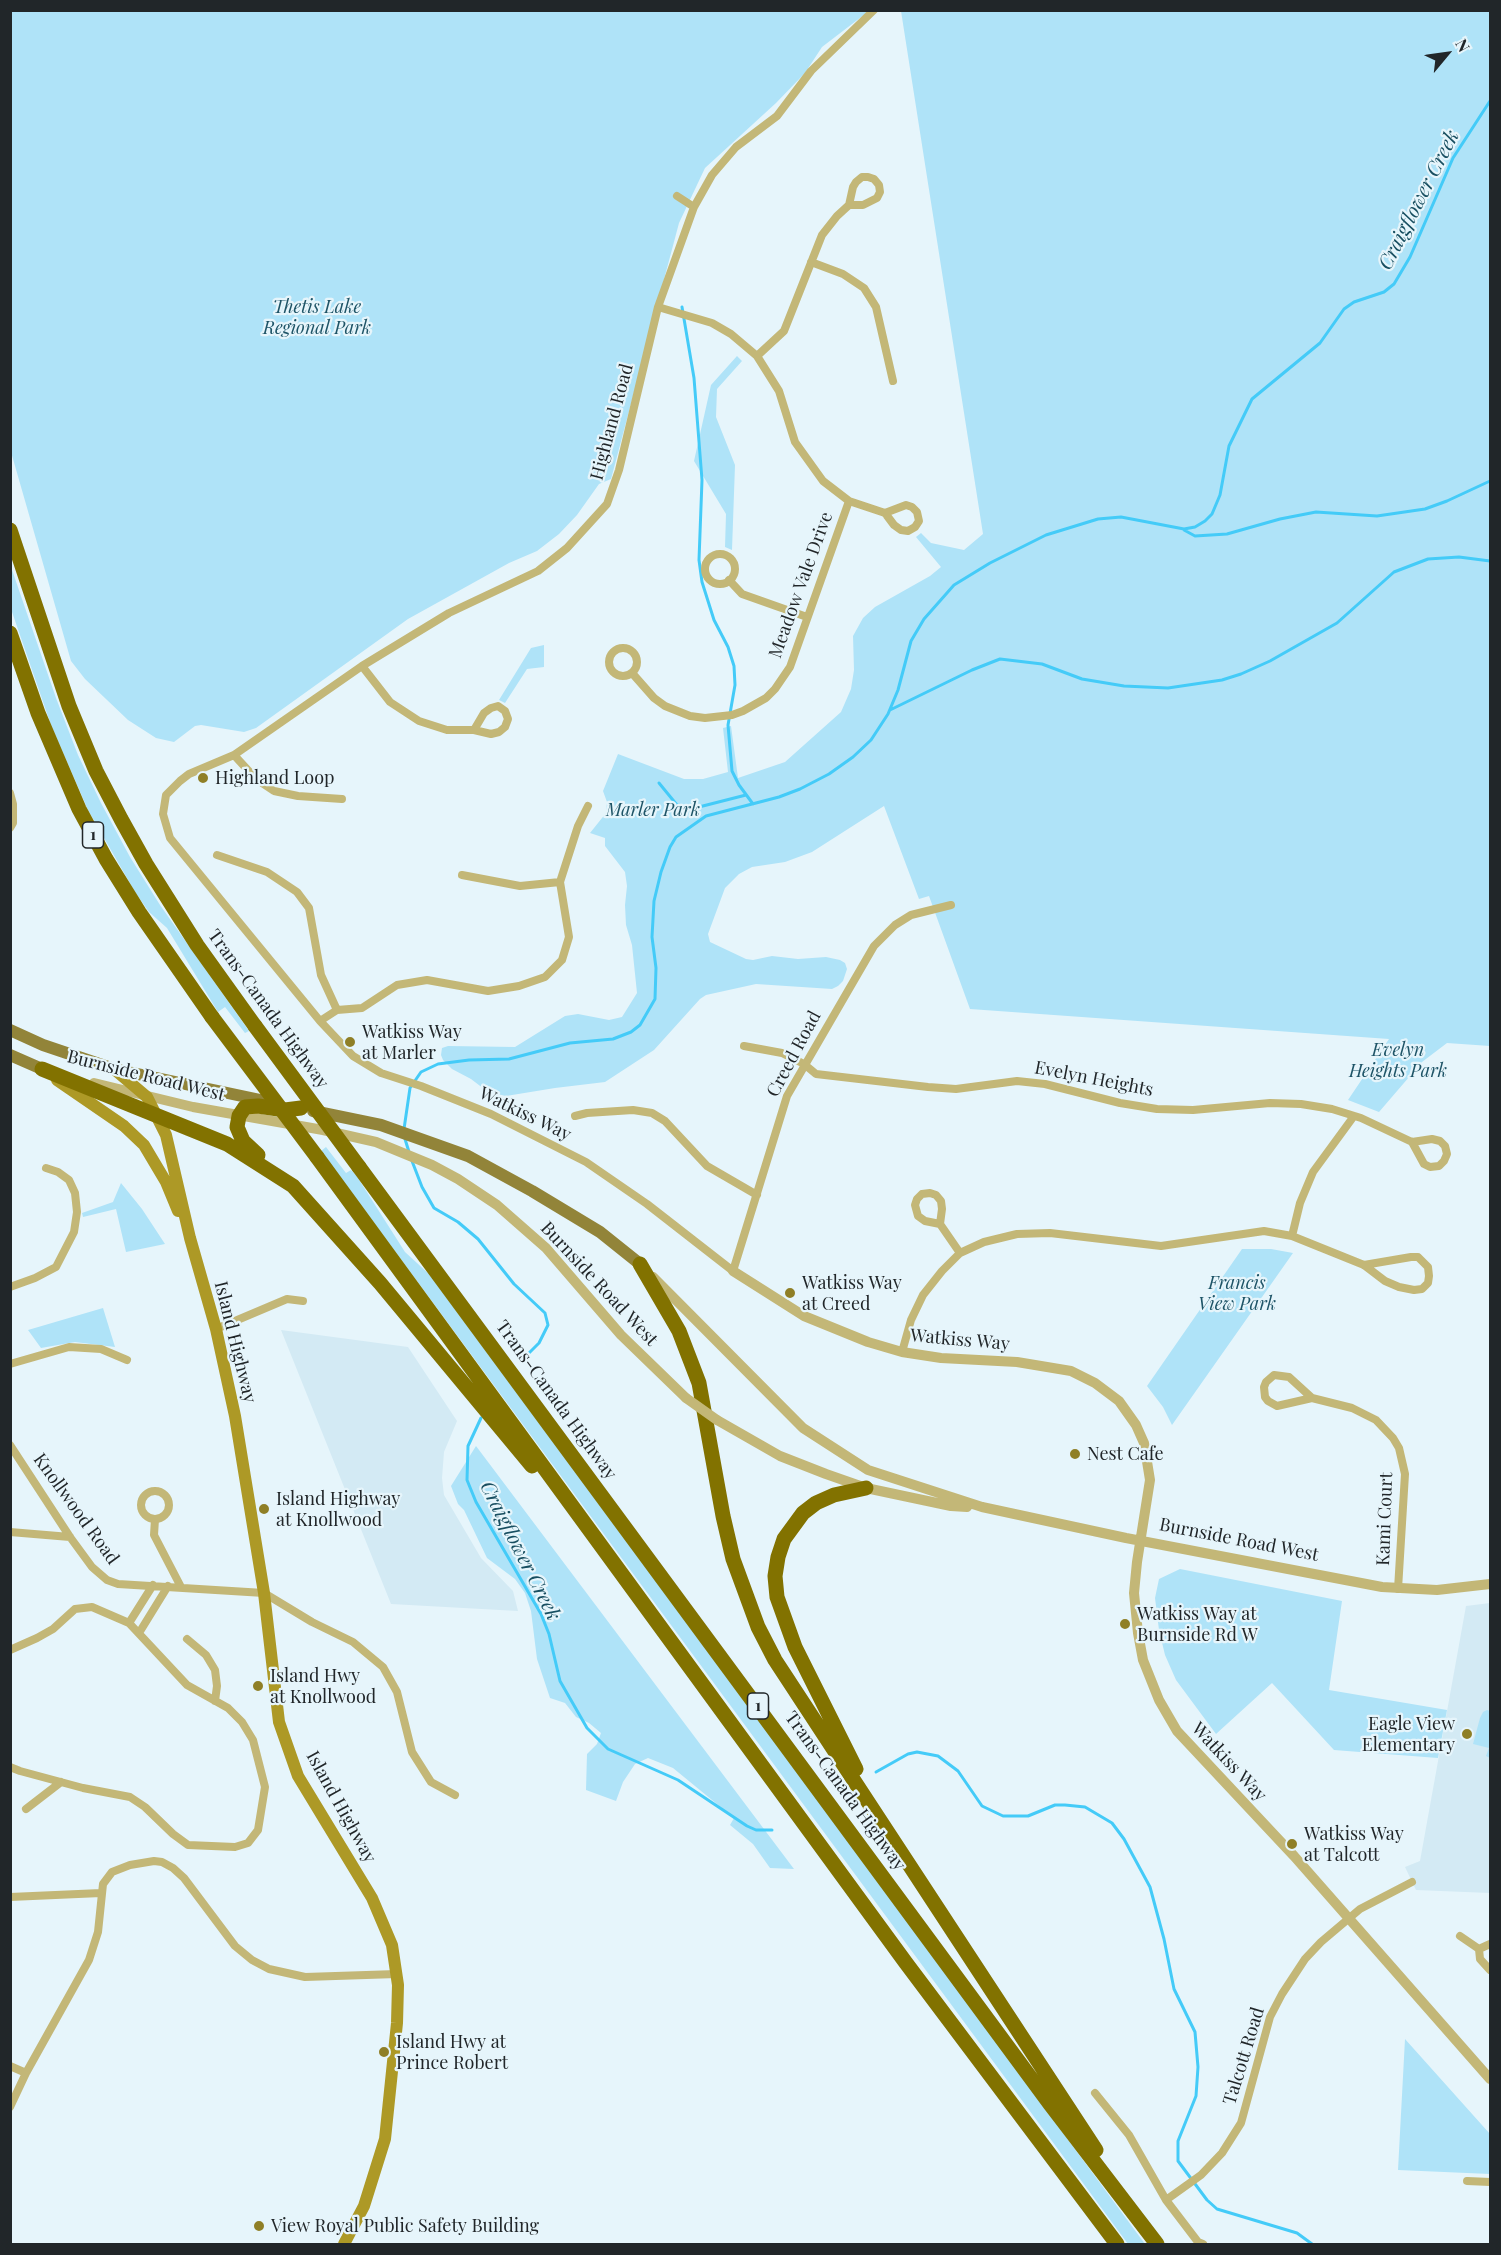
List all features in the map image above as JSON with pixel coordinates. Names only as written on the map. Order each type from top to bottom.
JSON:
[{"type":"highway","name":"Trans-Canada Highway","points":[[10,530],[69,706],[96,771],[146,864],[198,945],[255,1026],[1044,2095],[1157,2244]]},
{"type":"highway","name":"1","points":[[10,633],[42,722],[79,809],[106,859],[139,912],[212,1017],[551,1476],[593,1537],[1024,2123],[1117,2244]]},
{"type":"highway","points":[[42,1069],[227,1144],[292,1186]]},
{"type":"highway","points":[[301,1108],[285,1110],[258,1106],[245,1107],[239,1116],[237,1127],[243,1141],[292,1186],[380,1283],[593,1537]]},
{"type":"highway","points":[[640,1264],[679,1331],[699,1383],[733,1559],[758,1627],[775,1660],[1157,2244]]},
{"type":"highway","points":[[866,1488],[834,1495],[816,1503],[793,1524],[784,1539],[775,1576],[777,1597],[795,1647],[825,1710],[900,1851]]},
{"type":"main road","name":"Island Highway","points":[[10,1030],[43,1045],[114,1069],[147,1097],[158,1116],[172,1156],[190,1238],[216,1329],[235,1416],[264,1593],[279,1722],[298,1776],[376,1906],[392,1945],[397,1974],[397,2023],[385,2139],[364,2206],[344,2244]]},
{"type":"main road","name":"Island Highway","points":[[10,1054],[42,1069],[124,1126],[144,1145],[166,1182],[190,1238]]},
{"type":"main road","name":"Burnside Road West","points":[[114,1069],[387,1128],[468,1156],[600,1232],[640,1264]]},
{"type":"street","name":"Highland Road","points":[[234,755],[362,666],[448,613],[538,570],[567,548],[607,504],[619,470],[658,307],[694,207],[712,175],[736,147],[777,116],[810,71],[874,10]]},
{"type":"street","points":[[677,196],[694,207]]},
{"type":"street","points":[[757,356],[784,331],[822,235],[849,205]]},
{"type":"street","points":[[811,262],[843,274],[864,288],[876,307],[893,381]]},
{"type":"street","points":[[658,307],[712,323],[731,334],[757,356],[779,392],[795,442],[823,481],[849,501],[885,513]]},
{"type":"street","name":"Meadow Vale Drive","points":[[632,673],[654,698],[678,712],[705,718],[732,715],[766,698],[790,667],[849,501]]},
{"type":"street","points":[[729,580],[742,594],[807,617]]},
{"type":"street","points":[[362,666],[390,702],[419,721],[447,730],[474,730]]},
{"type":"street","points":[[234,755],[255,779],[274,791],[297,796],[342,799]]},
{"type":"street","name":"Watkiss Way","points":[[234,755],[189,774],[170,790],[163,805],[165,825],[170,838],[320,1021],[353,1056],[381,1073],[492,1114],[586,1162],[647,1204],[733,1271],[804,1316],[868,1342],[902,1352],[941,1359],[1047,1366],[1083,1376],[1119,1401],[1136,1425],[1146,1452],[1150,1480],[1135,1578],[1138,1633],[1143,1660],[1159,1700],[1177,1731],[1294,1856],[1491,2079]]},
{"type":"street","points":[[10,793],[14,804],[13,823],[10,828]]},
{"type":"street","points":[[320,1021],[337,1010],[362,1008],[397,985],[427,980],[488,991],[519,986],[545,977],[562,960],[569,937],[560,882],[578,826],[588,806]]},
{"type":"street","points":[[217,855],[267,872],[297,892],[309,908],[321,975],[337,1010]]},
{"type":"street","points":[[462,875],[520,886],[560,882]]},
{"type":"street","name":"Creed Road","points":[[733,1271],[787,1096],[874,946],[883,935],[911,915],[951,905]]},
{"type":"street","name":"Evelyn Heights","points":[[744,1046],[782,1053],[804,1064],[816,1074],[956,1089],[1017,1081],[1157,1109],[1193,1110],[1280,1103],[1301,1104],[1332,1109],[1353,1116],[1385,1128],[1412,1142]]},
{"type":"street","name":"Burnside Road West","points":[[42,1069],[147,1097],[376,1142],[432,1165],[497,1205],[546,1248],[621,1335],[686,1398],[717,1420],[780,1456],[866,1488],[951,1506],[982,1507]]},
{"type":"street","points":[[575,1116],[633,1110],[652,1113],[665,1121],[707,1166],[757,1195]]},
{"type":"street","points":[[1292,1236],[1300,1203],[1313,1172],[1353,1116]]},
{"type":"street","points":[[10,1287],[56,1267],[74,1233],[77,1212],[75,1193],[69,1180],[58,1172],[46,1168]]},
{"type":"street","points":[[940,1224],[960,1253]]},
{"type":"street","points":[[902,1352],[911,1320],[923,1295],[942,1271],[960,1253],[984,1242],[1017,1234],[1050,1233],[1161,1246],[1264,1231],[1292,1236],[1364,1265],[1385,1281],[1414,1290],[1422,1289],[1428,1283],[1428,1267],[1418,1257],[1364,1265]]},
{"type":"street","name":"Burnside Road West","points":[[640,1264],[803,1428],[868,1470],[982,1507],[1398,1589],[1448,1590],[1491,1584]]},
{"type":"street","points":[[216,1329],[287,1299],[303,1301]]},
{"type":"street","points":[[10,1364],[69,1347],[100,1349],[127,1360]]},
{"type":"street","name":"Kami Court","points":[[1312,1398],[1277,1406],[1265,1397],[1264,1386],[1270,1378],[1279,1374],[1284,1375],[1312,1398],[1364,1413],[1384,1427],[1399,1448],[1406,1474],[1398,1589]]},
{"type":"street","name":"Knollwood Road","points":[[10,1445],[70,1537],[92,1567],[107,1581],[118,1584],[264,1593]]},
{"type":"street","points":[[155,1519],[154,1535],[181,1587]]},
{"type":"street","points":[[10,1532],[70,1537]]},
{"type":"street","points":[[129,1623],[153,1586]]},
{"type":"street","points":[[139,1633],[168,1586]]},
{"type":"street","points":[[264,1593],[312,1622],[353,1642],[383,1667],[397,1692],[412,1752],[431,1782],[455,1795]]},
{"type":"street","points":[[10,1650],[53,1629],[75,1609],[92,1607],[129,1623],[187,1685],[228,1708],[242,1722],[253,1740],[265,1787],[258,1830],[248,1843],[235,1847],[188,1845],[145,1807],[130,1797],[20,1772],[10,1767]]},
{"type":"street","points":[[187,1639],[206,1655],[214,1670],[217,1686],[215,1701]]},
{"type":"street","points":[[26,1809],[61,1782]]},
{"type":"street","points":[[10,2107],[17,2097],[26,2073],[88,1960],[99,1932],[101,1893],[107,1877],[118,1869],[145,1862],[162,1862],[184,1878],[234,1946],[252,1960],[269,1969],[305,1977],[397,1974]]},
{"type":"street","name":"Talcott Road","points":[[1166,2200],[1181,2190],[1222,2153],[1241,2123],[1270,2017],[1305,1959],[1360,1909],[1412,1882]]},
{"type":"street","points":[[10,1896],[101,1893]]},
{"type":"street","points":[[1460,1936],[1479,1949],[1480,1959],[1491,1970]]},
{"type":"street","points":[[1479,1949],[1491,1944]]},
{"type":"street","points":[[10,2066],[26,2073]]},
{"type":"street","points":[[1095,2093],[1129,2134],[1166,2200],[1198,2242],[1203,2244]]},
{"type":"street","points":[[1467,2181],[1491,2182]]},
{"type":"shaded area","points":[[281,1330],[408,1347],[457,1421],[444,1452],[442,1478],[444,1495],[481,1558],[513,1591],[518,1611],[391,1604]]},
{"type":"shaded area","name":"Eagle View Elementary","points":[[1490,1603],[1490,1893],[1416,1890],[1405,1867],[1420,1861],[1466,1606]]},
{"type":"green space","name":"Thetis Lake Regional Park","points":[[11,11],[869,11],[822,47],[805,73],[776,103],[705,168],[679,223],[611,479],[599,484],[577,515],[559,534],[537,551],[509,563],[408,619],[256,728],[244,732],[195,726],[174,742],[156,738],[128,720],[85,679],[71,661],[11,452]]},
{"type":"green space","points":[[901,11],[1490,11],[1490,1046],[1447,1043],[1422,1062],[1379,1112],[1348,1100],[1389,1039],[970,1009],[929,896],[919,899],[884,806],[812,852],[785,862],[752,867],[739,874],[725,888],[708,934],[710,942],[746,959],[772,956],[798,959],[826,957],[840,960],[845,963],[847,969],[843,981],[838,986],[832,989],[756,984],[706,995],[654,1050],[605,1082],[506,1096],[488,1092],[471,1079],[452,1069],[443,1060],[442,1048],[448,1046],[515,1047],[565,1016],[578,1014],[609,1020],[622,1017],[637,993],[632,945],[626,925],[625,872],[605,846],[605,838],[590,833],[606,813],[607,802],[603,791],[618,754],[684,779],[703,779],[728,772],[723,728],[731,726],[738,778],[785,762],[841,712],[851,689],[854,670],[853,636],[863,618],[875,607],[930,576],[941,567],[916,537],[921,533],[931,543],[964,550],[983,534]]},
{"type":"green space","points":[[737,356],[742,361],[717,389],[716,417],[735,465],[732,550],[725,547],[726,514],[694,461],[711,385]]},
{"type":"green space","points":[[10,564],[56,698],[78,755],[101,803],[130,857],[160,905],[249,1031],[245,1033],[225,1007],[218,1012],[167,928],[149,912],[135,892],[88,810],[51,725],[11,609]]},
{"type":"green space","points":[[544,645],[544,667],[527,669],[505,703],[499,700],[531,648]]},
{"type":"green space","points":[[326,1147],[346,1173],[351,1170],[356,1175],[405,1252],[429,1274],[1145,2244],[1128,2244],[321,1151]]},
{"type":"green space","points":[[121,1183],[142,1209],[165,1244],[126,1252],[116,1209],[83,1217],[82,1213],[113,1202]]},
{"type":"green space","name":"Francis View Park","points":[[1242,1249],[1271,1249],[1293,1253],[1172,1425],[1163,1407],[1147,1386]]},
{"type":"green space","points":[[103,1308],[115,1347],[75,1342],[41,1348],[28,1330]]},
{"type":"green space","points":[[476,1446],[794,1869],[770,1868],[753,1844],[730,1825],[734,1818],[673,1768],[648,1758],[635,1764],[623,1782],[616,1801],[586,1790],[587,1754],[597,1744],[601,1733],[589,1723],[576,1717],[565,1703],[550,1698],[537,1659],[531,1611],[525,1593],[515,1579],[487,1558],[451,1486]]},
{"type":"green space","points":[[1180,1569],[1342,1601],[1329,1690],[1447,1710],[1438,1758],[1334,1750],[1272,1683],[1216,1734],[1176,1680],[1165,1655],[1159,1630],[1155,1598],[1159,1579]]},
{"type":"green space","points":[[1487,1710],[1490,1711],[1490,1758],[1486,1756],[1489,1748],[1473,1744],[1480,1718]]},
{"type":"green space","points":[[1405,2039],[1490,2134],[1490,2174],[1398,2170]]},
{"type":"waterway","name":"Craigflower Creek","points":[[404,1129],[410,1088],[421,1072],[438,1064],[469,1060],[509,1059],[570,1043],[613,1039],[631,1032],[640,1025],[655,999],[656,968],[652,937],[654,901],[661,872],[676,837],[706,816],[779,797],[800,789],[829,774],[853,757],[871,740],[888,714],[898,690],[911,641],[924,619],[954,585],[990,563],[1046,535],[1098,519],[1121,517],[1184,529],[1195,527],[1205,521],[1212,514],[1220,495],[1229,446],[1252,399],[1320,343],[1344,309],[1354,302],[1384,292],[1394,284],[1410,257],[1453,158],[1490,101]]},
{"type":"waterway","points":[[682,307],[694,378],[702,480],[699,560],[702,582],[714,620],[728,647],[734,666],[735,685],[728,725],[732,771],[753,804]]},
{"type":"waterway","points":[[1184,530],[1195,536],[1227,534],[1280,519],[1316,512],[1377,516],[1425,509],[1490,481]]},
{"type":"waterway","points":[[890,710],[1000,659],[1042,664],[1082,679],[1124,686],[1168,688],[1222,680],[1270,661],[1337,623],[1394,572],[1428,559],[1459,557],[1490,561]]},
{"type":"waterway","points":[[659,783],[677,805],[695,808],[746,795]]},
{"type":"waterway","name":"Craigflower Creek","points":[[405,1139],[409,1152]]},
{"type":"waterway","name":"Craigflower Creek","points":[[412,1161],[422,1187],[434,1208],[458,1222],[478,1239],[514,1284],[545,1313],[548,1325],[539,1343],[524,1358]]},
{"type":"waterway","name":"Craigflower Creek","points":[[481,1418],[468,1446],[467,1480],[476,1502],[541,1614],[549,1634],[560,1681],[587,1728],[608,1749],[678,1780],[747,1826],[756,1830],[772,1830]]},
{"type":"waterway","name":"Craigflower Creek","points":[[876,1772],[908,1754],[917,1752],[938,1756],[958,1771],[982,1806],[1003,1816],[1028,1816],[1055,1805],[1065,1805],[1085,1807],[1112,1823],[1124,1839],[1150,1887],[1174,1989],[1195,2032],[1198,2067],[1196,2096],[1178,2141],[1178,2161],[1207,2200],[1217,2209],[1297,2233],[1312,2244]]},
{"type":"place","name":"Highland Loop","points":[[203,778]]},
{"type":"place","name":"Watkiss Way at Marler","points":[[350,1042]]},
{"type":"place","name":"Watkiss Way at Creed","points":[[790,1293]]},
{"type":"place","name":"Nest Cafe","points":[[1075,1454]]},
{"type":"place","name":"Island Highway at Knollwood","points":[[264,1509]]},
{"type":"place","name":"Watkiss Way at Burnside Rd W","points":[[1125,1624]]},
{"type":"place","name":"Island Hwy at Knollwood","points":[[258,1686]]},
{"type":"place","name":"Eagle View Elementary","points":[[1467,1734]]},
{"type":"place","name":"Watkiss Way at Talcott","points":[[1292,1844]]},
{"type":"place","name":"Island Hwy at Prince Robert","points":[[384,2052]]},
{"type":"place","name":"View Royal Public Safety Building","points":[[259,2226]]},
{"type":"park label","name":"Marler Park","points":[[653,810]]},
{"type":"park label","name":"Evelyn Heights Park","points":[[1398,1060]]}]
